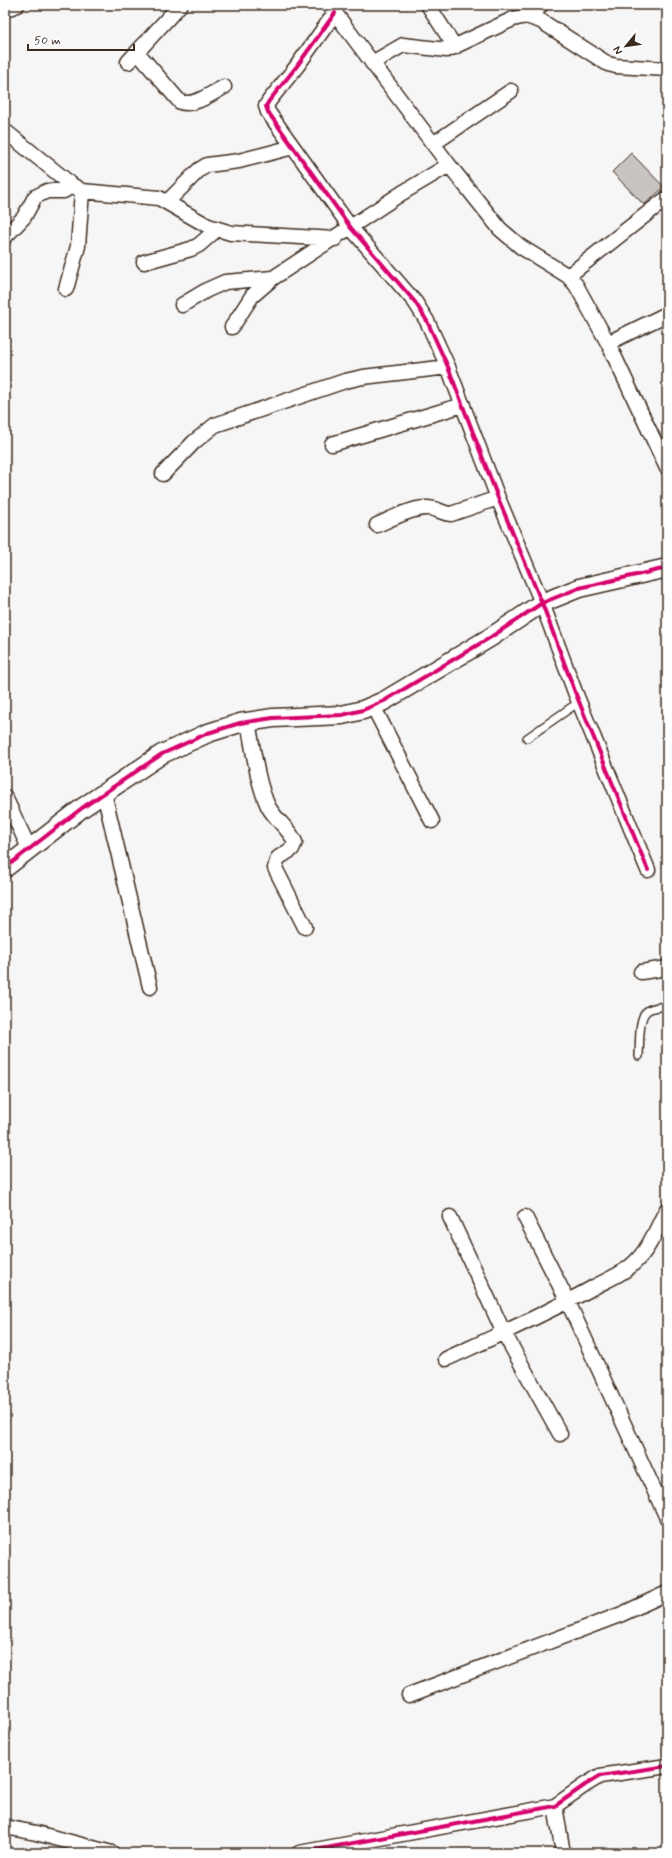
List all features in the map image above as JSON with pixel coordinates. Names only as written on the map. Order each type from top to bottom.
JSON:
[{"type":"street","points":[[5,10],[17,5]]},
{"type":"street","points":[[180,5],[132,57],[180,102],[186,104],[192,103],[224,87]]},
{"type":"street","points":[[428,5],[455,47]]},
{"type":"street","points":[[531,17],[541,5]]},
{"type":"street","points":[[648,870],[579,702],[542,603],[498,498],[448,366],[427,321],[415,302],[351,228],[268,112],[266,106],[269,101],[300,61],[332,9],[449,165],[509,238],[568,276],[583,296],[608,343],[667,468]]},
{"type":"street","points":[[372,62],[403,45],[447,50],[513,19],[526,16],[541,21],[608,64],[667,70]]},
{"type":"street","points":[[433,144],[511,91]]},
{"type":"street","points":[[5,131],[77,188]]},
{"type":"street","points":[[167,202],[207,164],[239,161],[293,147]]},
{"type":"street","points":[[232,327],[252,296],[273,278],[449,165]]},
{"type":"street","points":[[66,289],[78,246],[77,188]]},
{"type":"street","points":[[5,237],[24,217],[35,197],[47,192],[64,191],[77,188],[151,196],[167,202],[216,230],[231,233],[335,239]]},
{"type":"street","points":[[568,276],[667,198]]},
{"type":"street","points":[[144,262],[195,247],[216,230]]},
{"type":"street","points":[[182,305],[207,290],[225,282],[273,278]]},
{"type":"street","points":[[608,343],[667,314]]},
{"type":"street","points":[[163,474],[204,432],[227,420],[351,380],[448,366]]},
{"type":"street","points":[[332,444],[463,405]]},
{"type":"street","points":[[377,525],[418,509],[436,509],[445,514],[452,514],[498,498]]},
{"type":"street","points":[[5,868],[29,848],[104,793],[162,754],[208,733],[248,722],[274,718],[342,715],[373,706],[384,701],[484,641],[542,603],[579,588],[667,568]]},
{"type":"street","points":[[373,706],[432,821]]},
{"type":"street","points":[[248,722],[264,796],[273,815],[292,835],[295,842],[292,849],[278,858],[275,868],[305,927]]},
{"type":"street","points":[[104,793],[150,988]]},
{"type":"street","points":[[5,797],[29,848]]},
{"type":"street","points":[[641,972],[667,968]]},
{"type":"street","points":[[446,1358],[504,1333],[568,1302],[629,1268],[639,1259],[667,1209]]},
{"type":"street","points":[[450,1217],[504,1333],[560,1434]]},
{"type":"street","points":[[525,1217],[568,1302],[665,1511]]},
{"type":"street","points":[[409,1695],[622,1614],[667,1593]]},
{"type":"street","points":[[299,1853],[555,1806],[585,1784],[600,1776],[667,1766]]},
{"type":"street","points":[[555,1806],[563,1853]]},
{"type":"street","points":[[5,1827],[36,1833],[112,1853]]},
{"type":"lane","points":[[527,738],[579,702]]},
{"type":"lane","points":[[639,1056],[642,1017],[651,1009],[665,1006]]},
{"type":"building","points":[[631,153],[664,187],[644,205],[612,172]]},
{"type":"cycle path","points":[[335,13],[297,66],[269,101],[266,106],[268,112],[351,228],[415,302],[427,321],[448,367],[498,498],[542,603],[575,692],[648,870]]},
{"type":"cycle path","points":[[5,868],[82,808],[162,754],[208,733],[240,723],[273,718],[342,715],[363,710],[384,701],[491,637],[542,603],[579,588],[667,568]]},
{"type":"cycle path","points":[[299,1853],[555,1806],[600,1776],[667,1766]]}]
